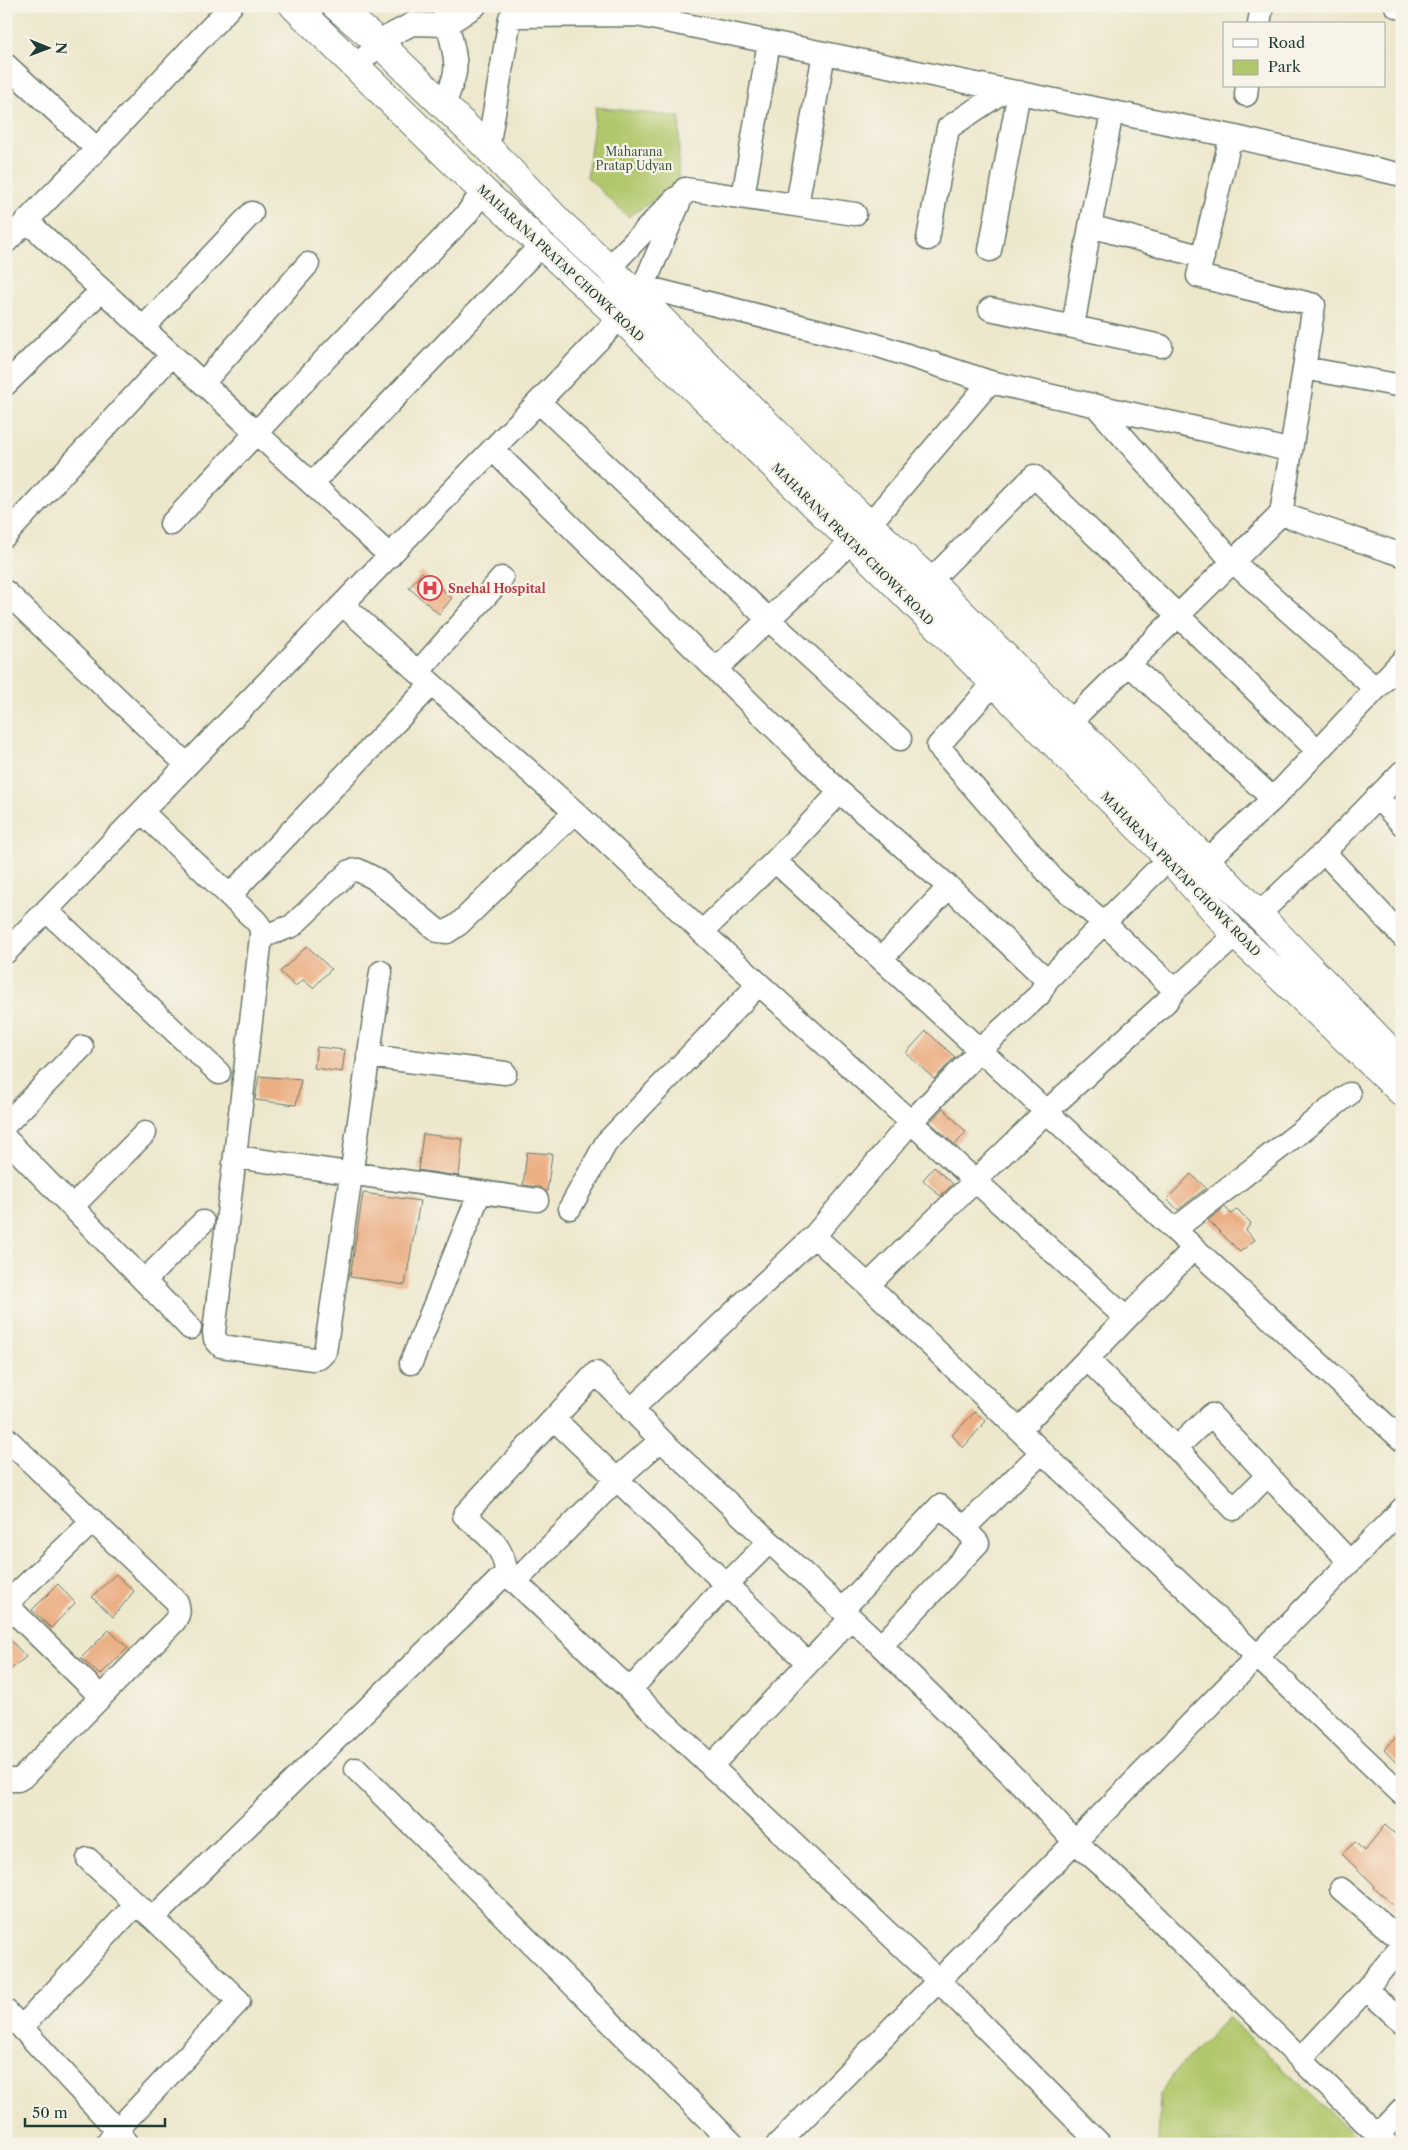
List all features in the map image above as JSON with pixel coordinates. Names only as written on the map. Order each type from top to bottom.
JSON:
[{"type":"main road","name":"MAHARANA PRATAP CHOWK ROAD","points":[[294,6],[483,191],[542,244],[635,301]]},
{"type":"main road","name":"MAHARANA PRATAP CHOWK ROAD","points":[[336,6],[380,44],[488,148],[558,221],[609,268],[635,301],[860,533],[994,683],[1061,732],[1205,862],[1400,1057]]},
{"type":"main road","name":"MAHARANA PRATAP CHOWK ROAD","points":[[860,533],[930,581],[1236,934],[1402,1092]]},
{"type":"street","points":[[6,242],[97,149],[231,6]]},
{"type":"street","points":[[355,67],[387,37],[412,24],[475,6]]},
{"type":"street","points":[[1259,22],[1262,6]]},
{"type":"street","points":[[1396,6],[1402,8]]},
{"type":"street","points":[[444,106],[455,71],[454,52],[445,15]]},
{"type":"street","points":[[488,148],[510,18],[519,16],[637,15],[1231,136],[1402,175]]},
{"type":"street","points":[[743,197],[769,42]]},
{"type":"street","points":[[797,205],[824,53]]},
{"type":"street","points":[[6,66],[97,149]]},
{"type":"street","points":[[928,239],[948,128],[1012,91]]},
{"type":"street","points":[[990,250],[1012,91]]},
{"type":"street","points":[[1073,327],[1112,112]]},
{"type":"street","points":[[1061,732],[1281,514],[1314,305],[1198,276],[1231,136]]},
{"type":"street","points":[[685,189],[855,214]]},
{"type":"street","points":[[609,268],[685,189]]},
{"type":"street","points":[[6,952],[635,301],[685,189]]},
{"type":"street","points":[[171,524],[466,215],[483,191]]},
{"type":"street","points":[[143,328],[252,213]]},
{"type":"street","points":[[27,221],[390,556]]},
{"type":"street","points":[[1090,226],[1203,257]]},
{"type":"street","points":[[312,484],[542,244]]},
{"type":"street","points":[[203,383],[308,264]]},
{"type":"street","points":[[6,384],[102,290]]},
{"type":"street","points":[[635,301],[876,345],[990,382],[1236,436],[1291,451]]},
{"type":"street","points":[[990,309],[1162,346]]},
{"type":"street","points":[[6,535],[172,355]]},
{"type":"street","points":[[1304,368],[1402,386]]},
{"type":"street","points":[[716,669],[860,533],[990,382]]},
{"type":"street","points":[[539,402],[900,739]]},
{"type":"street","points":[[1096,406],[1233,562],[1376,689]]},
{"type":"street","points":[[493,450],[840,792],[949,887],[1047,980]]},
{"type":"street","points":[[930,581],[1034,476],[1318,751]]},
{"type":"street","points":[[1281,514],[1402,555]]},
{"type":"street","points":[[230,895],[425,678],[502,578]]},
{"type":"street","points":[[6,592],[187,765]]},
{"type":"street","points":[[343,604],[575,812],[702,932],[1126,1318]]},
{"type":"street","points":[[1205,862],[1273,799],[1402,661]]},
{"type":"street","points":[[1130,665],[1273,799]]},
{"type":"street","points":[[994,683],[938,746],[1054,880],[1104,923],[1175,990]]},
{"type":"street","points":[[1259,914],[1324,852],[1402,772]]},
{"type":"street","points":[[702,932],[775,861],[840,792]]},
{"type":"street","points":[[1376,798],[1402,824]]},
{"type":"street","points":[[142,812],[230,895],[261,928],[236,1157],[214,1332],[218,1344],[226,1347],[313,1359],[320,1358],[325,1352],[380,972]]},
{"type":"street","points":[[261,937],[292,926],[350,871],[358,870],[374,878],[438,931],[447,932],[459,924],[575,812]]},
{"type":"street","points":[[1324,852],[1402,936]]},
{"type":"street","points":[[631,1410],[814,1236],[911,1122],[980,1051],[1039,995],[1047,980],[1169,858]]},
{"type":"street","points":[[775,861],[1402,1440]]},
{"type":"street","points":[[881,959],[949,887]]},
{"type":"street","points":[[47,911],[219,1073]]},
{"type":"street","points":[[868,1284],[1046,1112],[1166,1002],[1175,990],[1236,934]]},
{"type":"street","points":[[570,1208],[606,1143],[759,984]]},
{"type":"street","points":[[6,1124],[82,1047]]},
{"type":"street","points":[[368,1056],[505,1073]]},
{"type":"street","points":[[1174,1230],[1348,1094]]},
{"type":"street","points":[[72,1207],[145,1133]]},
{"type":"street","points":[[6,1139],[190,1328]]},
{"type":"street","points":[[236,1157],[537,1200]]},
{"type":"street","points":[[411,1363],[480,1192]]},
{"type":"street","points":[[144,1281],[203,1222]]},
{"type":"street","points":[[814,1236],[868,1284],[1402,1794]]},
{"type":"street","points":[[1019,1430],[1194,1248]]},
{"type":"street","points":[[1087,1359],[1234,1509],[1267,1476]]},
{"type":"street","points":[[1100,2144],[939,1980],[510,1578],[505,1559],[487,1534],[464,1515],[596,1374],[661,1440],[881,1646],[1029,1792],[1075,1842],[1112,1874],[1383,2140],[1402,2110]]},
{"type":"street","points":[[1176,1448],[1211,1415],[1349,1562]]},
{"type":"street","points":[[554,1419],[808,1663]]},
{"type":"street","points":[[6,1438],[176,1602],[180,1609],[174,1622],[23,1777],[18,1780],[6,1780]]},
{"type":"street","points":[[88,1858],[144,1911],[239,2001],[117,2139],[14,2019],[144,1911],[661,1440]]},
{"type":"street","points":[[964,1528],[1042,1452]]},
{"type":"street","points":[[711,1766],[808,1663],[846,1614],[940,1506],[978,1543],[881,1646]]},
{"type":"street","points":[[778,2144],[1402,1508]]},
{"type":"street","points":[[93,1522],[6,1604],[101,1697]]},
{"type":"street","points":[[630,1690],[727,1584],[770,1542]]},
{"type":"street","points":[[356,1769],[733,2144]]},
{"type":"street","points":[[1340,1889],[1402,1941]]},
{"type":"street","points":[[1301,2059],[1366,1989],[1402,1946]]},
{"type":"street","points":[[1366,1989],[1402,2022]]},
{"type":"green space","name":"Maharana Pratap Udyan","points":[[596,107],[680,117],[678,185],[628,217],[587,177]]},
{"type":"green space","points":[[1228,2017],[1364,2144],[1158,2144],[1160,2094],[1177,2069]]},
{"type":"building","points":[[422,572],[452,598],[439,614],[409,588]]},
{"type":"building","points":[[307,946],[331,969],[313,988],[303,980],[295,986],[280,972]]},
{"type":"building","points":[[926,1031],[955,1057],[934,1079],[906,1053]]},
{"type":"building","points":[[317,1047],[345,1050],[342,1072],[314,1068]]},
{"type":"building","points":[[259,1076],[301,1080],[296,1105],[255,1100]]},
{"type":"building","points":[[943,1108],[966,1132],[955,1145],[930,1122]]},
{"type":"building","points":[[423,1134],[463,1139],[459,1176],[418,1170]]},
{"type":"building","points":[[527,1152],[552,1154],[547,1192],[539,1187],[523,1185]]},
{"type":"building","points":[[934,1167],[953,1184],[940,1196],[923,1180]]},
{"type":"building","points":[[1191,1174],[1206,1188],[1178,1210],[1167,1199]]},
{"type":"building","points":[[363,1193],[420,1201],[405,1285],[350,1277]]},
{"type":"building","points":[[1225,1207],[1231,1214],[1237,1209],[1251,1223],[1246,1230],[1255,1240],[1240,1252],[1208,1220]]},
{"type":"building","points":[[975,1412],[986,1421],[963,1448],[952,1435]]},
{"type":"building","points":[[116,1574],[134,1591],[113,1617],[92,1597]]},
{"type":"building","points":[[58,1584],[75,1603],[51,1628],[32,1610]]},
{"type":"building","points":[[109,1630],[128,1648],[100,1675],[81,1658]]},
{"type":"building","points":[[6,1635],[26,1657],[6,1673]]},
{"type":"building","points":[[1402,1731],[1402,1769],[1384,1750]]},
{"type":"building","points":[[1385,1825],[1402,1840],[1402,1913],[1374,1888],[1375,1886],[1342,1854],[1355,1842],[1364,1851]]},
{"type":"place","name":"Snehal Hospital","points":[[430,588]]}]
